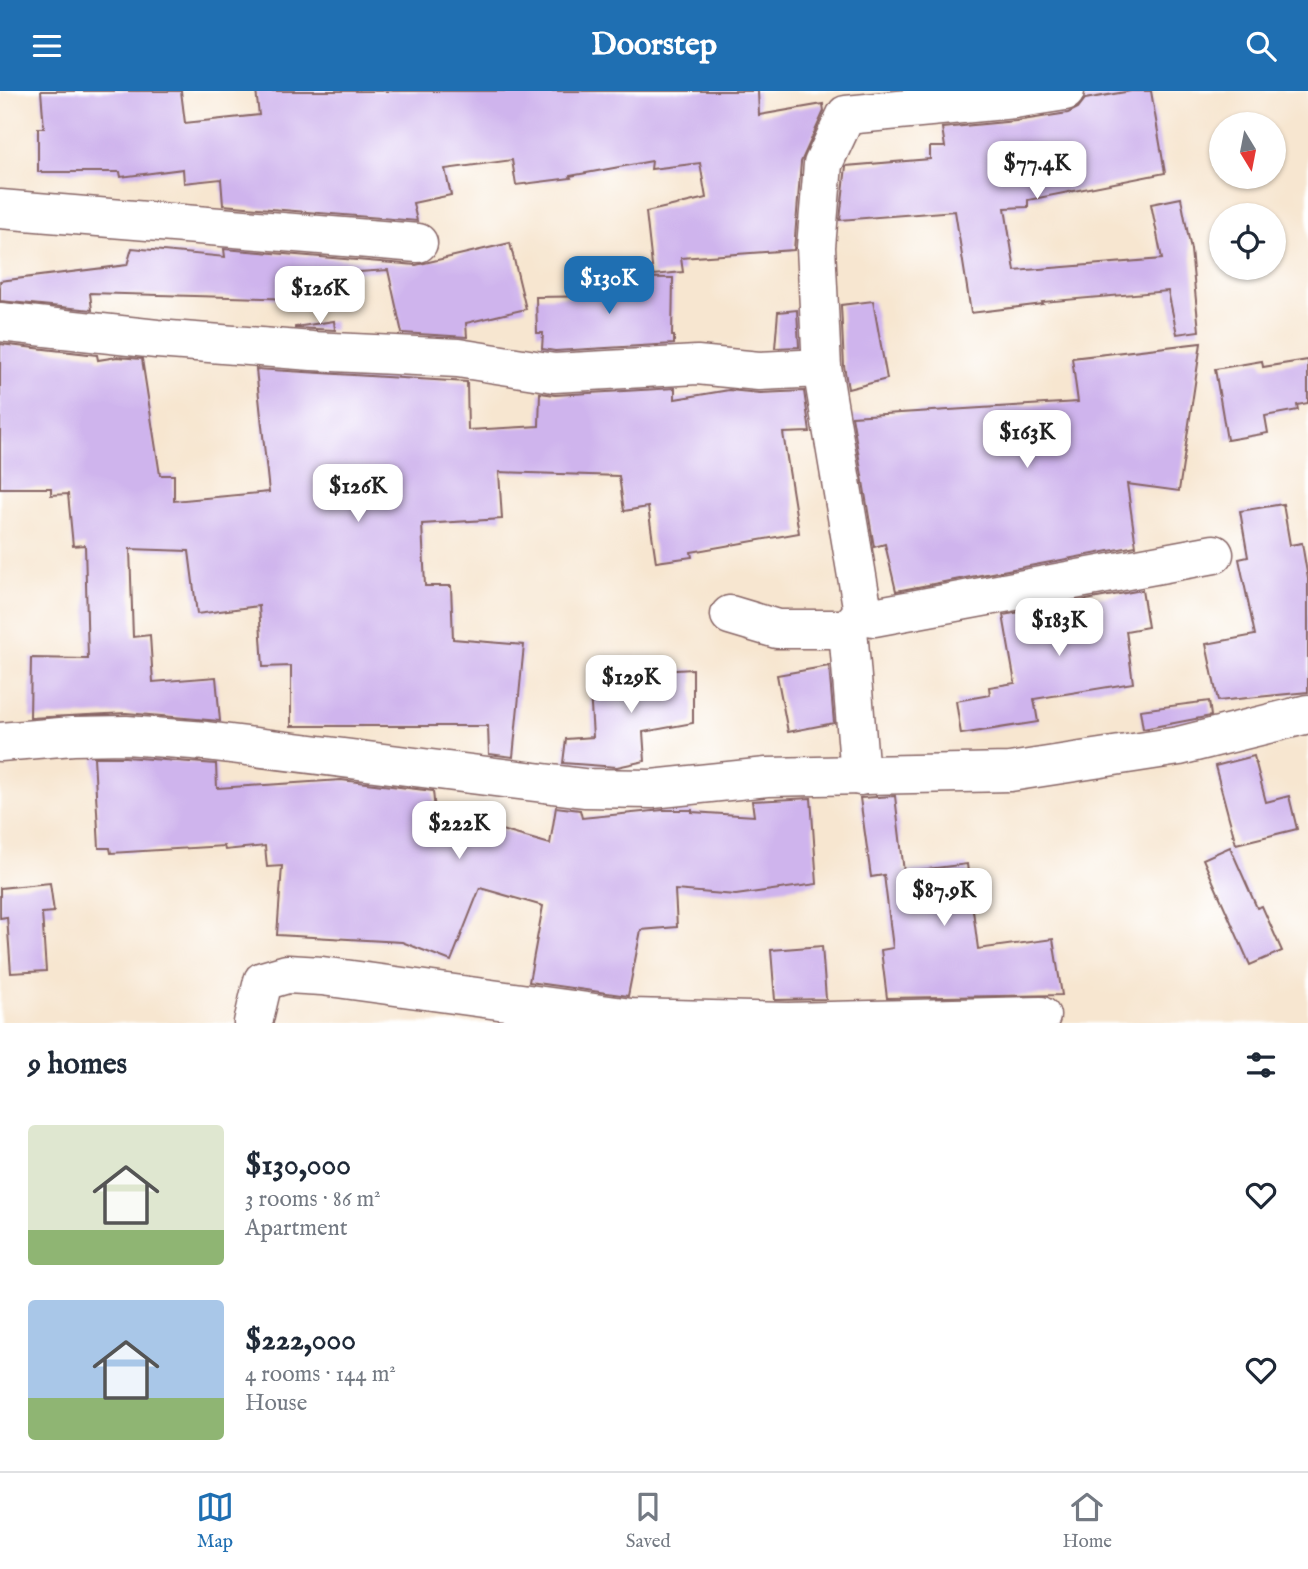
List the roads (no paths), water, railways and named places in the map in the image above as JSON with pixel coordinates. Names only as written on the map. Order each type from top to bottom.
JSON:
[{"type":"street","points":[[860,776],[856,620],[822,368],[816,247],[823,164],[847,103],[1014,99],[1065,91]]},
{"type":"street","points":[[0,209],[418,243]]},
{"type":"street","points":[[0,322],[157,339],[458,358],[554,373],[697,365],[759,371],[822,368]]},
{"type":"street","points":[[730,615],[777,629],[856,620],[1214,554]]},
{"type":"street","points":[[0,742],[126,735],[206,741],[584,788],[652,789],[767,777],[1010,772],[1179,746],[1308,714]]},
{"type":"street","points":[[253,1023],[263,981],[287,974],[322,976],[631,1018],[788,1022],[1041,1016]]}]
